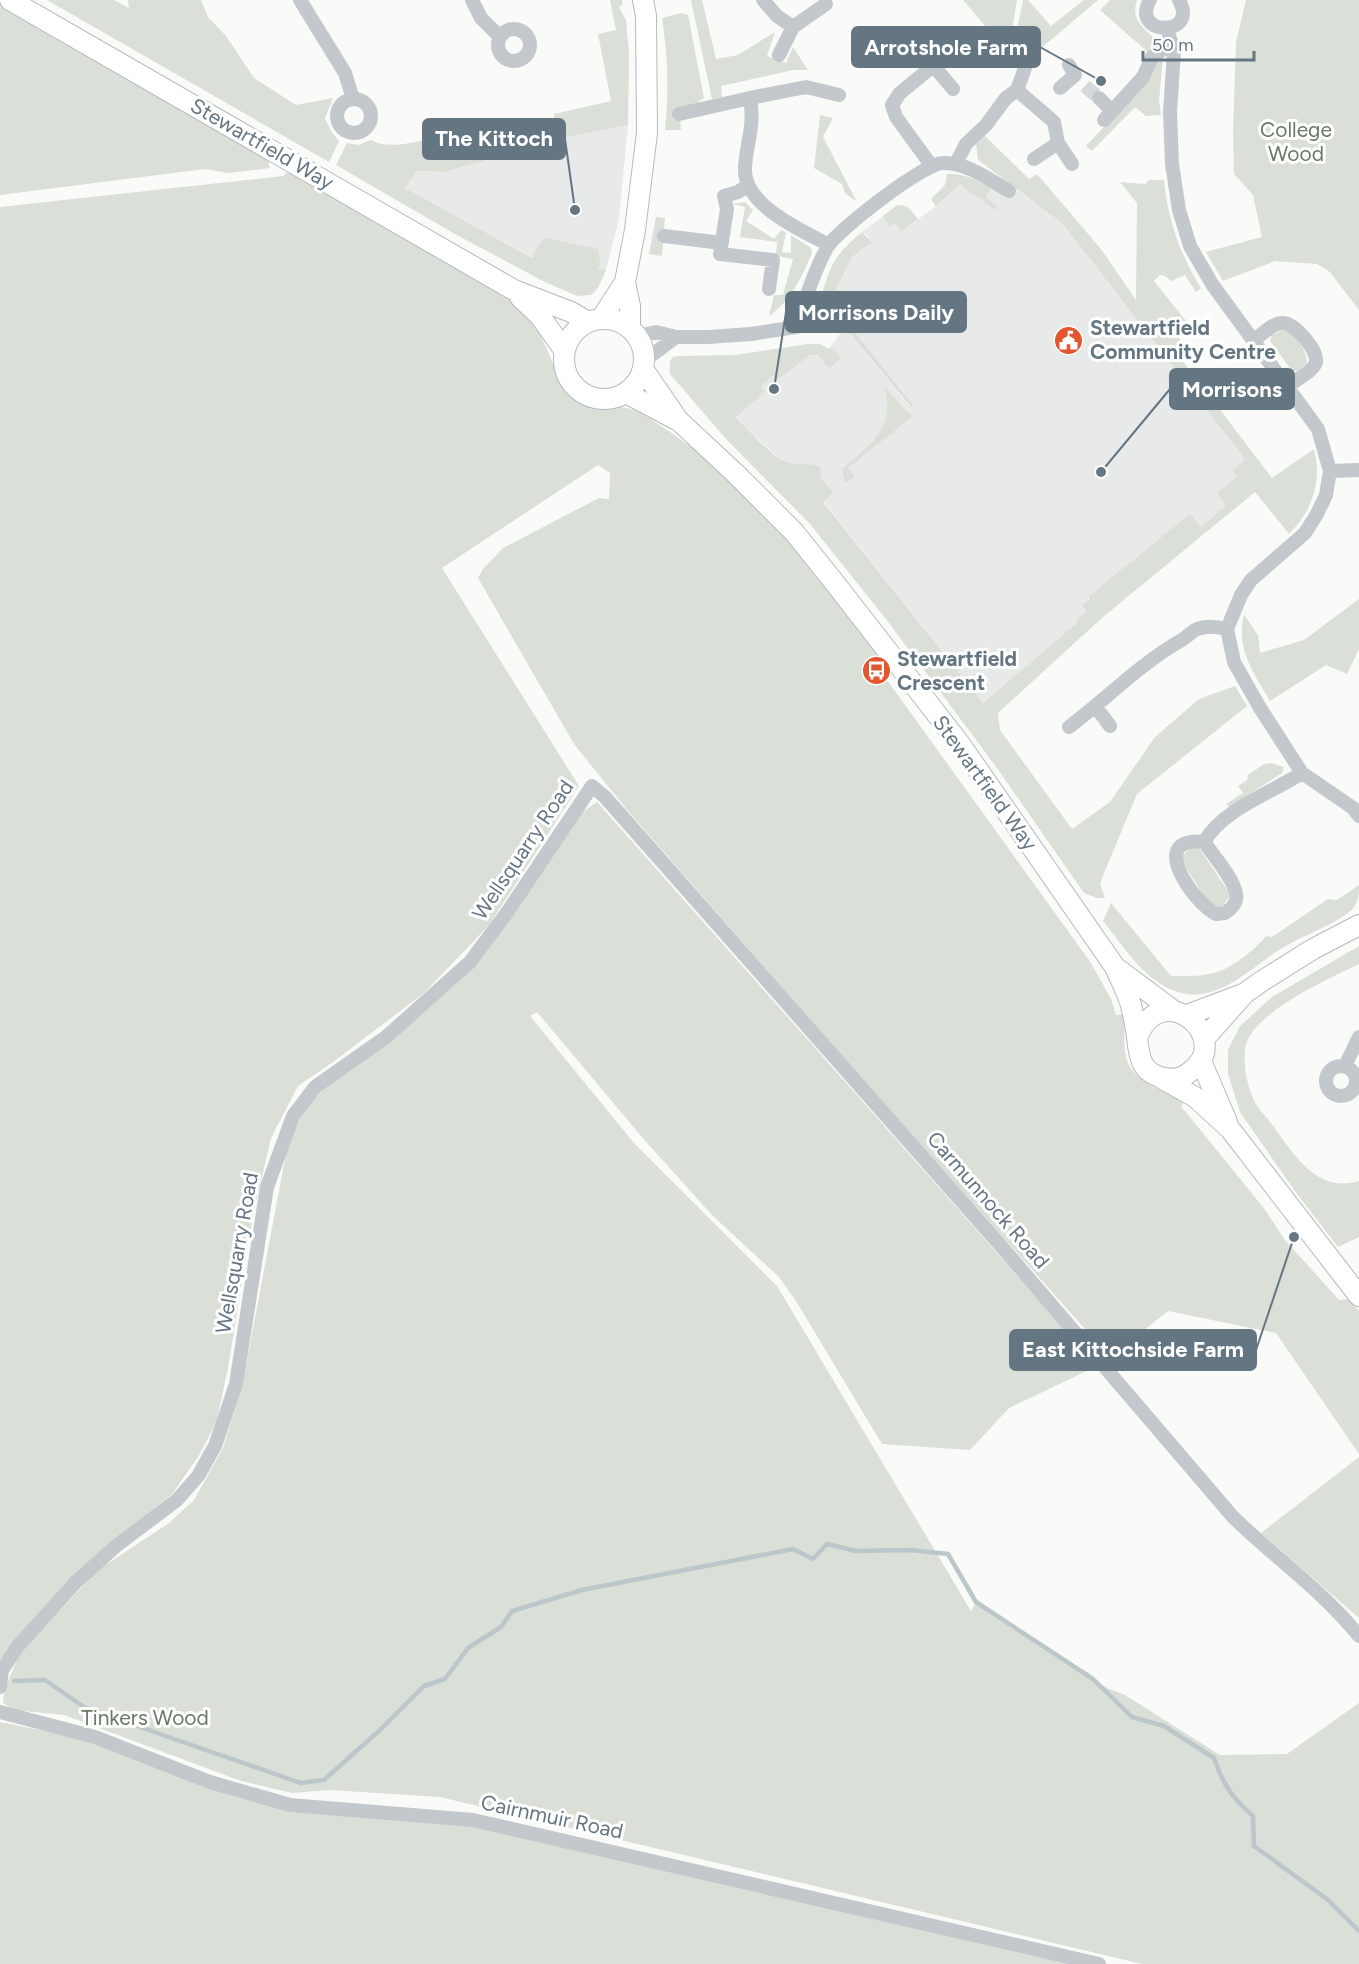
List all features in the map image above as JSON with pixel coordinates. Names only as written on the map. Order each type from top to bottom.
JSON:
[{"type":"street","name":"Stewartfield Way","points":[[10,0],[514,290],[594,320]]},
{"type":"street","points":[[300,0],[345,73],[353,99]]},
{"type":"street","points":[[472,0],[481,18],[500,37]]},
{"type":"street","points":[[625,282],[594,320],[573,333],[564,350],[563,361],[570,381],[585,395],[606,399],[626,393],[637,383],[644,365],[642,345],[634,332],[625,282],[635,230],[647,133],[646,16],[642,0]]},
{"type":"street","points":[[763,0],[777,16],[793,27]]},
{"type":"street","points":[[1150,0],[1146,8],[1149,21],[1158,28],[1167,29],[1177,25],[1181,20],[1183,9],[1179,0]]},
{"type":"street","points":[[780,55],[793,27],[826,4]]},
{"type":"street","points":[[1167,29],[1174,51],[1170,112],[1172,164],[1179,210],[1190,246],[1202,268],[1318,429],[1330,471],[1326,495],[1305,533],[1251,580],[1240,595],[1227,628],[1234,662],[1260,708],[1302,773],[1357,809]]},
{"type":"street","points":[[914,42],[953,90]]},
{"type":"street","points":[[1099,98],[1108,116],[1143,77],[1152,57],[1172,43]]},
{"type":"street","points":[[931,165],[896,117],[892,105],[900,93],[933,66]]},
{"type":"street","points":[[956,164],[966,144],[986,125],[1006,98],[1017,90],[1025,68]]},
{"type":"street","points":[[1060,88],[1072,70],[1085,86]]},
{"type":"street","points":[[679,114],[806,87],[840,95]]},
{"type":"street","points":[[1017,90],[1054,122],[1058,142],[1072,164]]},
{"type":"street","points":[[750,98],[753,117],[745,169],[748,185],[759,201],[780,217],[829,245]]},
{"type":"street","points":[[1034,159],[1058,142]]},
{"type":"street","points":[[594,320],[619,322],[634,332],[656,332],[676,337],[740,335],[796,327],[807,294],[829,245],[902,184],[931,165],[956,164],[1010,191]]},
{"type":"street","points":[[748,185],[738,192],[724,195],[726,209],[720,254],[773,260],[769,289]]},
{"type":"street","points":[[664,236],[722,243]]},
{"type":"street","name":"Stewartfield Way","points":[[514,290],[540,316],[564,350]]},
{"type":"street","points":[[1254,340],[1275,324],[1290,323],[1316,353],[1316,363],[1313,367],[1288,386]]},
{"type":"street","points":[[644,365],[676,337]]},
{"type":"street","name":"Stewartfield Way","points":[[644,365],[678,420],[794,532],[960,744],[1115,967],[1131,1005],[1137,1038]]},
{"type":"street","name":"Stewartfield Way","points":[[626,393],[678,420]]},
{"type":"street","points":[[1330,471],[1359,470]]},
{"type":"street","points":[[1069,727],[1165,649],[1194,630],[1207,626],[1227,628]]},
{"type":"street","points":[[1096,707],[1110,726]]},
{"type":"street","points":[[1204,842],[1218,822],[1302,773]]},
{"type":"street","name":"Carmunnock Road","points":[[592,786],[605,797],[1016,1263],[1233,1517],[1254,1539],[1335,1610],[1359,1636]]},
{"type":"street","name":"Wellsquarry Road","points":[[0,1687],[2,1670],[18,1646],[76,1582],[116,1546],[177,1500],[198,1476],[215,1446],[236,1384],[267,1187],[293,1116],[315,1087],[387,1037],[470,962],[506,914],[592,786]]},
{"type":"street","points":[[1195,841],[1204,842],[1232,883],[1236,894],[1236,901],[1225,913],[1216,914],[1203,905],[1179,871],[1175,861],[1176,852],[1180,846],[1195,841]]},
{"type":"street","points":[[1204,1039],[1245,993],[1313,949],[1357,928]]},
{"type":"street","name":"Stewartfield Way","points":[[1115,967],[1181,1013]]},
{"type":"street","points":[[1245,993],[1181,1013],[1164,1012],[1147,1021],[1137,1038],[1137,1047],[1143,1065],[1195,1097],[1230,1129],[1359,1296]]},
{"type":"street","points":[[1158,1076],[1167,1079],[1177,1078],[1195,1069],[1201,1061],[1204,1039],[1198,1025],[1181,1013]]},
{"type":"street","points":[[1345,1066],[1359,1037]]},
{"type":"street","points":[[1201,1061],[1230,1129]]},
{"type":"street","name":"Cairnmuir Road","points":[[0,1712],[95,1737],[210,1782],[290,1805],[473,1820],[1099,1964]]},
{"type":"shaded area","points":[[628,125],[619,219],[606,270],[533,258],[405,188],[416,171],[444,172],[573,136]]},
{"type":"shaded area","points":[[1001,178],[1063,224],[1244,458],[1244,461],[1237,476],[1217,493],[1227,506],[1201,527],[1190,515],[1089,596],[1087,611],[1078,618],[1077,624],[983,703],[823,501],[832,493],[815,465],[786,462],[779,458],[736,416],[765,392],[761,386],[773,376],[776,380],[810,355],[842,358],[830,347],[845,327],[909,406],[914,408],[845,322],[837,310],[834,295],[852,257],[872,242],[862,232],[883,216],[888,226],[894,223],[901,232],[936,206],[960,184],[986,198]]},
{"type":"green space","points":[[47,0],[114,0],[129,8],[128,0],[201,0],[208,17],[226,36],[254,78],[296,105],[333,98],[325,118],[339,141],[329,162]]},
{"type":"green space","points":[[610,0],[622,0],[623,4],[619,7],[626,20],[629,52],[628,125],[573,136],[444,172],[417,171],[405,188],[532,258],[538,245],[545,238],[598,249],[600,261],[598,269],[606,270],[598,288],[591,295],[577,296],[543,281],[455,234],[336,165],[347,143],[358,145],[371,140],[380,144],[401,144],[508,124],[512,128],[554,118],[554,114],[611,101],[598,34],[616,30]]},
{"type":"green space","points":[[691,0],[702,0],[716,59],[738,55],[775,32],[767,56],[786,63],[793,47],[808,70],[793,70],[721,86],[722,97],[712,99]]},
{"type":"green space","points":[[963,0],[1017,0],[1009,47],[1004,37],[998,41]]},
{"type":"green space","points":[[1023,0],[1028,0],[1051,26],[1084,0],[1098,0],[1026,61],[1014,44]]},
{"type":"green space","points":[[1110,0],[1137,0],[1135,8],[1138,21],[1161,46],[1150,54],[1100,10]]},
{"type":"green space","name":"College Wood","points":[[1246,0],[1359,0],[1359,310],[1330,272],[1317,264],[1275,261],[1223,281],[1206,252],[1262,237],[1253,195],[1234,174],[1236,42]]},
{"type":"green space","points":[[0,4],[266,155],[270,168],[228,173],[205,169],[0,195]]},
{"type":"green space","points":[[681,13],[688,15],[704,98],[692,106],[680,119],[681,130],[665,130],[667,74],[662,18]]},
{"type":"green space","points":[[1163,56],[1159,101],[1161,115],[1146,116],[1135,107],[1092,151],[1086,146],[1142,86],[1157,58]]},
{"type":"green space","points":[[820,115],[833,118],[823,137],[857,202],[845,193],[842,184],[814,168]]},
{"type":"green space","points":[[985,136],[1029,179],[1037,174],[1101,249],[1136,300],[1137,203],[1120,182],[1145,184],[1149,180],[1164,180],[1176,237],[1201,288],[1196,292],[1185,275],[1171,281],[1160,275],[1154,281],[1186,321],[1174,331],[1187,349],[1182,360],[1272,478],[1314,449],[1316,461],[1316,484],[1310,505],[1289,534],[1255,492],[1103,617],[998,713],[1000,730],[1072,829],[1110,802],[1155,737],[1199,699],[1235,686],[1247,706],[1137,794],[1100,883],[1105,898],[1097,898],[1084,893],[997,768],[886,619],[810,524],[726,439],[670,374],[670,361],[673,357],[678,356],[735,355],[820,344],[829,349],[830,347],[842,358],[829,368],[818,355],[810,355],[777,380],[773,376],[761,386],[765,392],[736,417],[774,455],[786,462],[820,467],[821,478],[833,493],[823,502],[983,703],[1076,624],[1078,618],[1087,611],[1082,605],[1089,600],[1089,596],[1190,514],[1201,527],[1226,506],[1217,493],[1237,476],[1232,470],[1244,461],[1244,458],[1063,224],[978,160],[976,144]]},
{"type":"green space","points":[[290,170],[495,288],[532,322],[568,390],[587,402],[636,411],[670,432],[732,482],[813,569],[887,662],[883,666],[887,680],[1091,963],[1111,999],[1116,1015],[1125,1014],[1124,1041],[1129,1066],[1149,1084],[1184,1100],[1181,1108],[1263,1207],[1285,1240],[1339,1300],[1348,1299],[1359,1311],[1359,1454],[1276,1333],[1168,1311],[1110,1357],[864,1081],[628,811],[574,744],[478,578],[483,569],[503,548],[599,498],[609,499],[610,473],[598,465],[442,568],[579,786],[489,925],[424,993],[298,1086],[271,1138],[253,1215],[228,1368],[216,1423],[198,1457],[172,1494],[104,1549],[16,1640],[0,1660],[0,207],[283,176]]},
{"type":"green space","points":[[947,174],[965,176],[992,188],[986,198],[997,206],[995,210],[960,184],[936,206],[931,199],[945,185]]},
{"type":"green space","points":[[745,202],[753,210],[746,221],[774,239],[781,230],[786,232],[782,252],[791,253],[791,235],[811,248],[812,253],[795,288],[784,303],[769,316],[774,295],[783,295],[793,259],[776,256],[777,242],[740,237],[745,207],[733,204]]},
{"type":"green space","points":[[902,205],[909,208],[918,219],[901,232],[894,223],[889,227],[883,216],[896,206]]},
{"type":"green space","points":[[656,217],[665,218],[662,256],[649,254]]},
{"type":"green space","points":[[862,232],[872,242],[852,257],[834,294],[845,301],[837,310],[915,408],[910,406],[845,327],[822,315],[819,303],[833,263]]},
{"type":"green space","points":[[1282,330],[1296,338],[1305,353],[1307,363],[1297,371],[1292,371],[1270,341],[1272,335]]},
{"type":"green space","points":[[884,386],[913,416],[848,468],[855,477],[845,483],[842,469],[871,443],[884,424],[887,401]]},
{"type":"green space","points":[[1359,599],[1359,649],[1347,674],[1326,665],[1270,701],[1252,670],[1244,649],[1242,627],[1244,615],[1258,635],[1260,653],[1304,640]]},
{"type":"green space","points":[[1271,763],[1284,767],[1282,773],[1229,807],[1226,804],[1243,793],[1238,786],[1247,780],[1248,775],[1264,764]]},
{"type":"green space","name":"Tinkers Wood","points":[[597,802],[1097,1366],[1009,1408],[970,1450],[882,1444],[796,1301],[779,1277],[713,1216],[647,1143],[537,1012],[530,1016],[634,1143],[777,1286],[971,1611],[976,1602],[1107,1688],[1125,1695],[1220,1755],[1287,1754],[1359,1703],[1359,1964],[1142,1964],[440,1797],[330,1790],[292,1793],[241,1781],[64,1715],[15,1710],[3,1703],[5,1688],[20,1653],[98,1570],[169,1523],[194,1500],[223,1448],[242,1387],[288,1143],[307,1105],[324,1089],[392,1039],[456,984],[481,959],[581,813]]},
{"type":"green space","points":[[1199,848],[1228,891],[1229,897],[1222,907],[1209,904],[1183,863],[1182,857],[1189,849]]},
{"type":"green space","points":[[1359,885],[1357,900],[1348,913],[1284,947],[1226,986],[1201,994],[1187,994],[1173,990],[1149,976],[1129,955],[1103,921],[1111,903],[1171,976],[1202,975],[1220,971],[1232,965],[1266,936],[1272,937],[1328,899],[1337,900]]},
{"type":"green space","points":[[1359,946],[1359,964],[1299,995],[1269,1015],[1249,1037],[1245,1051],[1247,1077],[1255,1103],[1300,1161],[1327,1181],[1350,1183],[1359,1181],[1359,1237],[1338,1247],[1297,1194],[1240,1112],[1228,1074],[1228,1050],[1240,1026],[1272,997]]},
{"type":"green space","points":[[1359,1457],[1359,1618],[1261,1533]]},
{"type":"green space","points":[[0,1722],[99,1742],[238,1796],[409,1811],[1068,1964],[0,1964]]},
{"type":"waterway","points":[[14,1681],[45,1680],[84,1707],[301,1783],[324,1780],[380,1730],[424,1686],[445,1679],[468,1648],[501,1627],[512,1611],[582,1590],[793,1549],[813,1559],[827,1544],[856,1551],[911,1550],[948,1554],[976,1602],[1093,1679],[1132,1717],[1164,1726],[1214,1758],[1229,1790],[1253,1816],[1254,1846],[1327,1899],[1359,1931]]},
{"type":"tunnel","points":[[1085,86],[1099,98]]},
{"type":"place","name":"Arrotshole Farm","points":[[1101,81]]},
{"type":"place","name":"The Kittoch","points":[[575,210]]},
{"type":"place","name":"Stewartfield Community Centre","points":[[1069,340]]},
{"type":"place","name":"Morrisons Daily","points":[[774,389]]},
{"type":"place","name":"Morrisons","points":[[1101,472]]},
{"type":"place","name":"Stewartfield Crescent","points":[[876,671]]},
{"type":"place","name":"East Kittochside Farm","points":[[1294,1237]]}]
